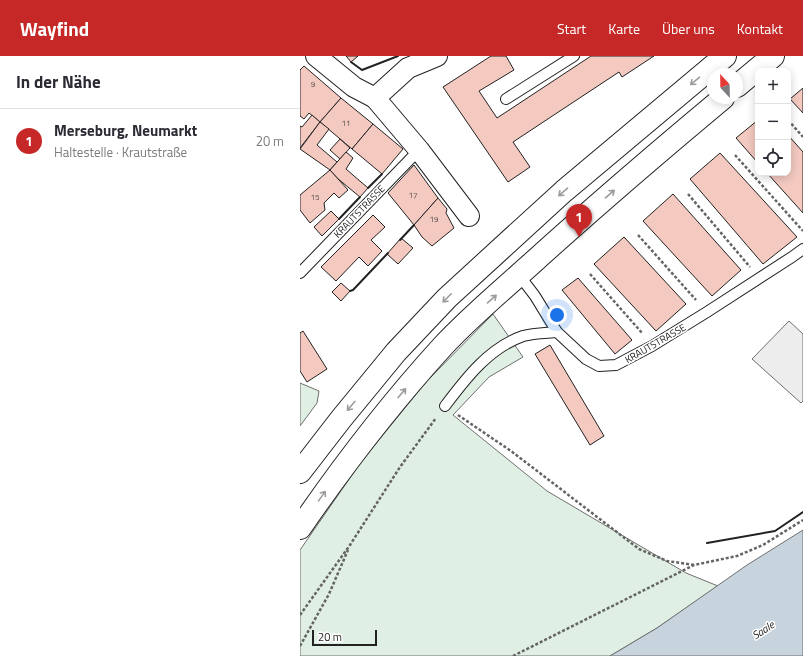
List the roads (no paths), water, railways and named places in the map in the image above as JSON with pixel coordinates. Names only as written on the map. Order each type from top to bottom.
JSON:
[{"type":"main road","points":[[300,472],[340,419],[396,352],[447,298],[564,191],[725,56]]},
{"type":"main road","points":[[743,81],[773,56]]},
{"type":"main road","points":[[300,528],[348,460],[408,386],[460,329],[572,227],[716,104]]},
{"type":"street","points":[[316,56],[354,87],[374,98],[419,150],[469,216]]},
{"type":"street","points":[[374,98],[408,68],[438,56]]},
{"type":"lane","points":[[506,99],[574,56]]},
{"type":"lane","name":"KRAUTSTRASSE","points":[[300,273],[419,150]]},
{"type":"lane","name":"KRAUTSTRASSE","points":[[519,275],[535,296],[557,332],[586,359],[599,366],[616,365],[652,346],[707,312],[803,249]]},
{"type":"lane","points":[[445,406],[462,383],[496,349],[524,336],[557,332]]},
{"type":"water","name":"Saale","points":[[803,530],[803,656],[610,656],[657,628],[747,565]]},
{"type":"place","name":"Merseburg, Neumarkt","points":[[579,237]]}]
